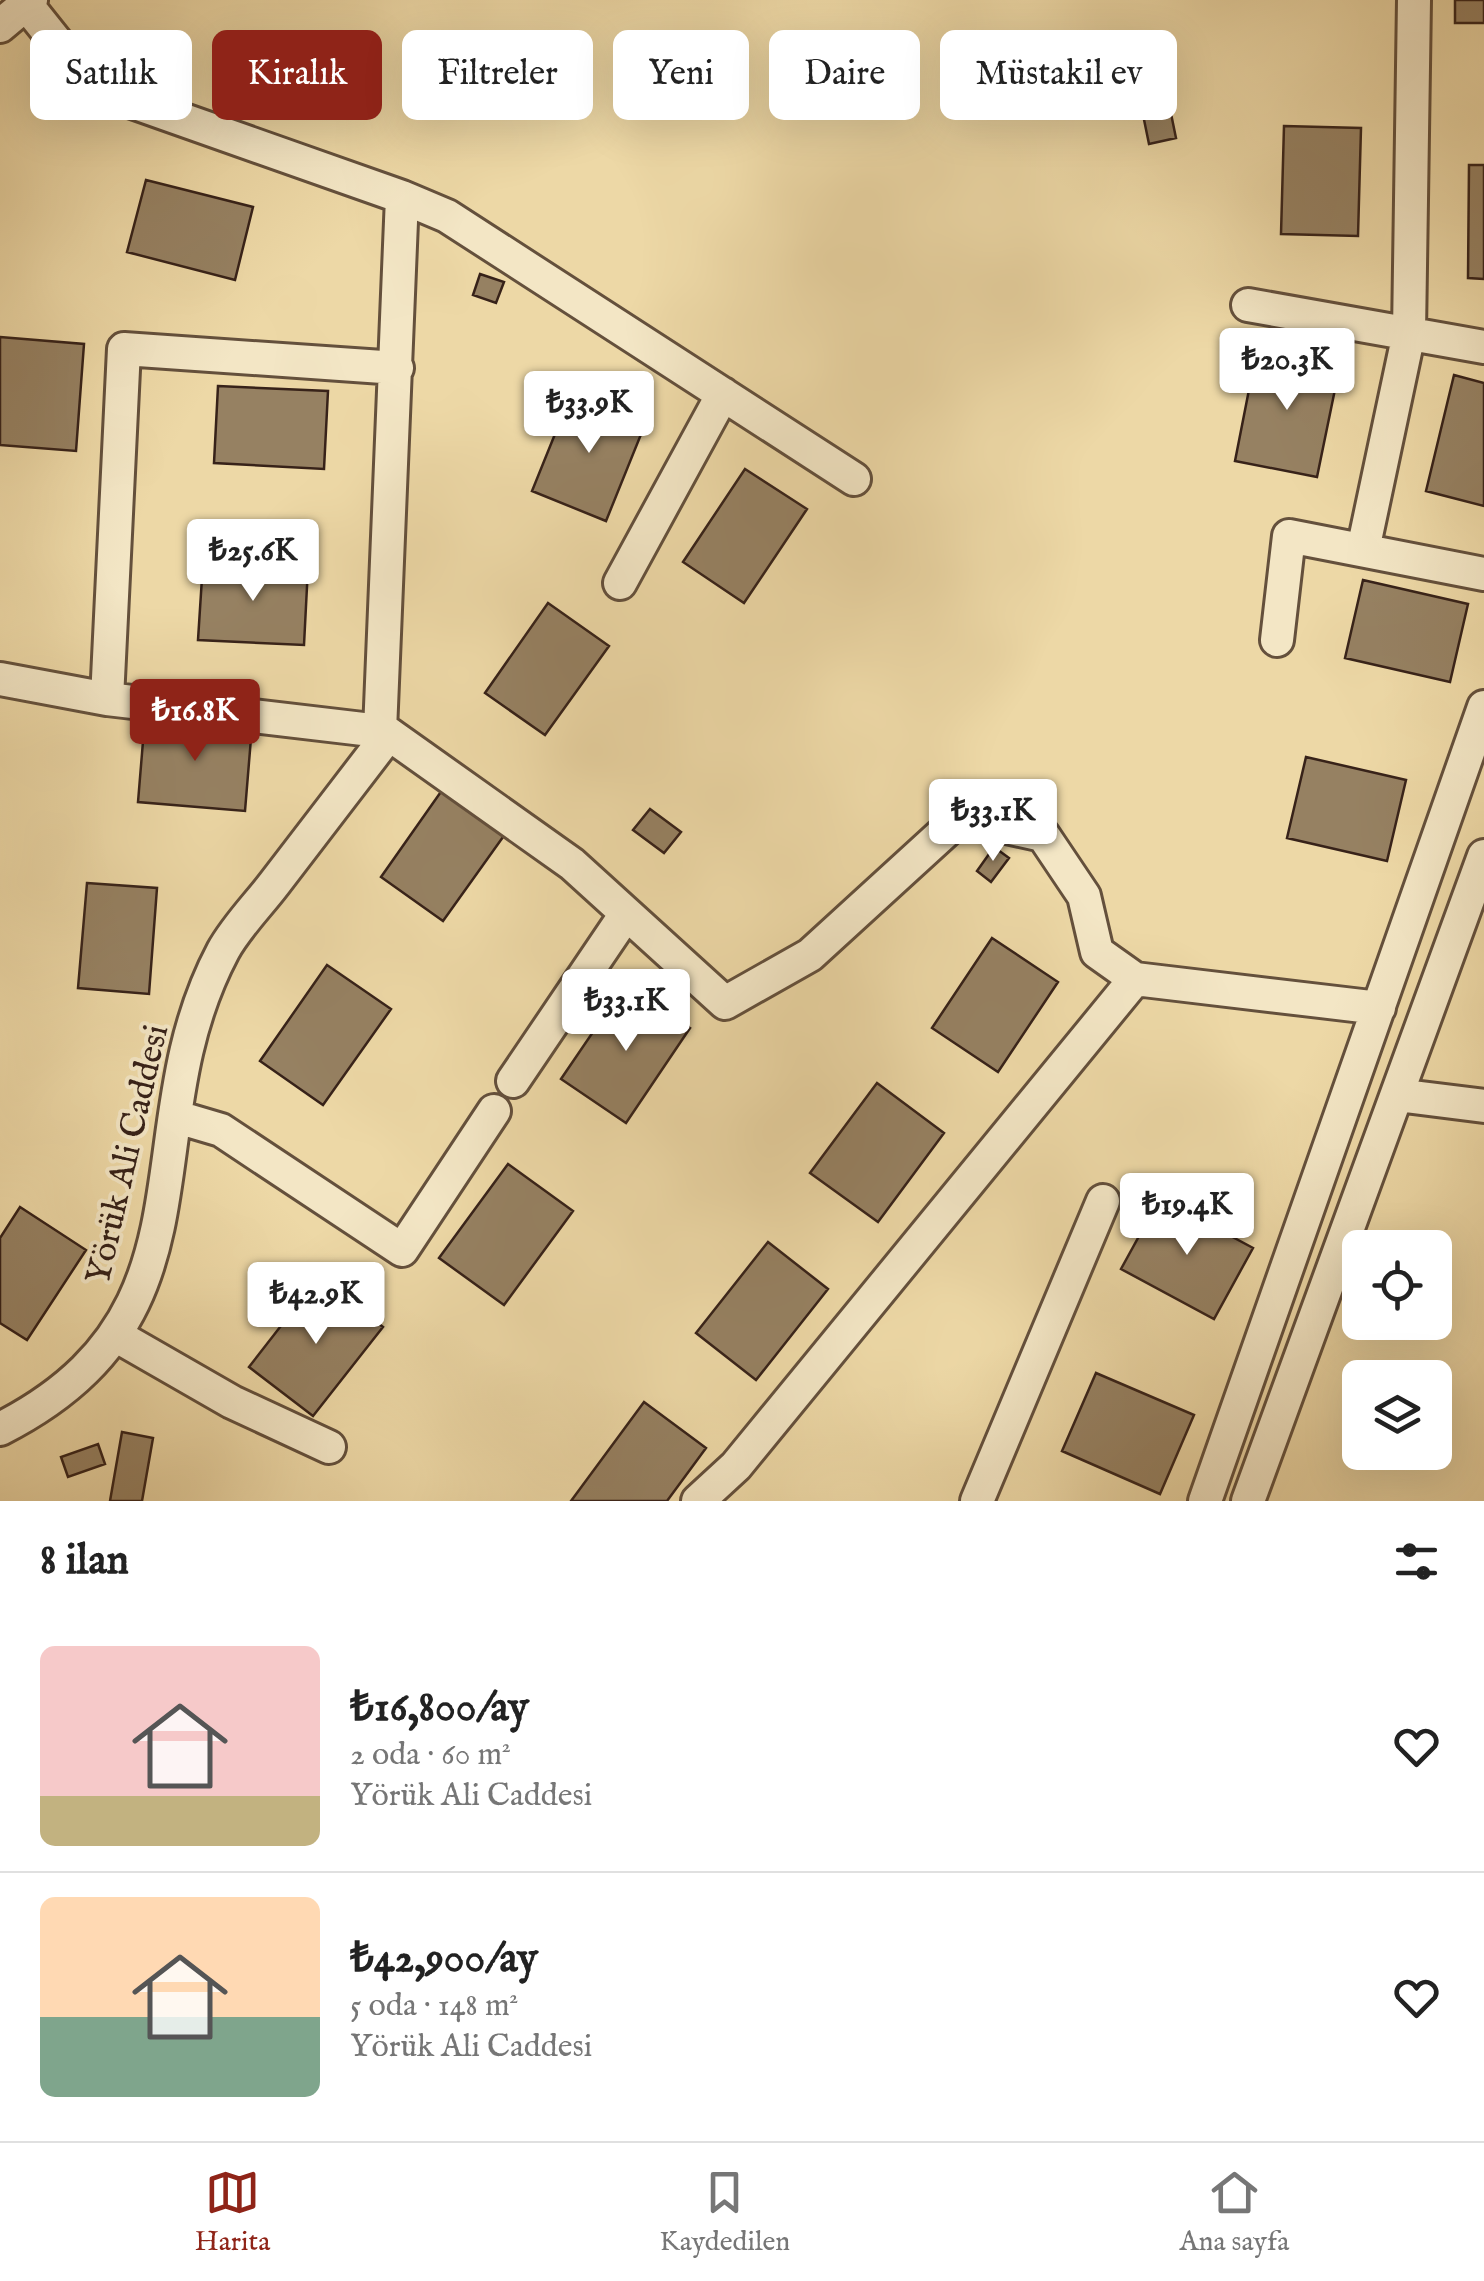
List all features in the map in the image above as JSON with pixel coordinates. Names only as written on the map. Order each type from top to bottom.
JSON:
[{"type":"street","points":[[1363,550],[1409,334],[1414,0]]},
{"type":"street","points":[[0,26],[29,2],[93,88],[447,216],[854,479]]},
{"type":"street","points":[[385,733],[402,197]]},
{"type":"street","points":[[1248,305],[1484,347]]},
{"type":"street","points":[[107,699],[124,349],[397,368]]},
{"type":"street","points":[[620,583],[723,394]]},
{"type":"street","points":[[1277,640],[1289,536],[1484,574]]},
{"type":"street","points":[[0,679],[107,699],[385,733],[572,864],[725,1003],[810,954],[961,817],[1043,836],[1084,896],[1097,952],[1135,979],[1379,1008]]},
{"type":"street","points":[[1205,1501],[1484,707]]},
{"type":"street","name":"Yörük Ali Caddesi","points":[[0,1428],[46,1404],[84,1375],[117,1336],[138,1296],[156,1236],[185,1054],[224,950],[385,733]]},
{"type":"street","points":[[1248,1501],[1484,856]]},
{"type":"street","points":[[513,1081],[626,914]]},
{"type":"street","points":[[698,1501],[736,1466],[1135,979]]},
{"type":"street","points":[[1397,1095],[1484,1106]]},
{"type":"street","points":[[177,1118],[222,1130],[402,1250],[494,1111]]},
{"type":"street","points":[[977,1501],[1103,1201]]},
{"type":"street","points":[[117,1336],[232,1402],[330,1447]]},
{"type":"building","points":[[1455,0],[1484,0],[1484,23],[1455,23]]},
{"type":"building","points":[[1144,120],[1172,120],[1176,138],[1149,144]]},
{"type":"building","points":[[1284,126],[1361,128],[1358,236],[1281,234]]},
{"type":"building","points":[[1469,165],[1484,165],[1484,279],[1468,278]]},
{"type":"building","points":[[146,180],[253,207],[235,280],[127,252]]},
{"type":"building","points":[[480,274],[504,282],[496,303],[473,295]]},
{"type":"building","points":[[0,337],[84,344],[76,451],[0,445]]},
{"type":"building","points":[[1257,349],[1340,365],[1317,477],[1235,461]]},
{"type":"building","points":[[1454,375],[1484,383],[1484,506],[1426,491]]},
{"type":"building","points":[[218,386],[328,391],[324,469],[214,463]]},
{"type":"building","points":[[572,392],[646,422],[606,521],[532,491]]},
{"type":"building","points":[[745,469],[807,509],[744,603],[683,562]]},
{"type":"building","points":[[203,562],[308,567],[304,645],[198,640]]},
{"type":"building","points":[[1363,580],[1468,604],[1450,682],[1345,658]]},
{"type":"building","points":[[548,603],[609,646],[545,735],[485,693]]},
{"type":"building","points":[[145,717],[252,726],[245,811],[138,802]]},
{"type":"building","points":[[1306,757],[1406,780],[1387,861],[1287,838]]},
{"type":"building","points":[[445,786],[508,830],[443,921],[381,877]]},
{"type":"building","points":[[650,809],[681,832],[664,853],[633,830]]},
{"type":"building","points":[[994,847],[1009,858],[991,882],[977,871]]},
{"type":"building","points":[[87,883],[157,888],[149,994],[78,988]]},
{"type":"building","points":[[992,938],[1058,982],[998,1072],[932,1028]]},
{"type":"building","points":[[327,965],[391,1009],[323,1105],[260,1061]]},
{"type":"building","points":[[625,985],[690,1028],[626,1123],[561,1079]]},
{"type":"building","points":[[877,1083],[944,1133],[878,1222],[810,1173]]},
{"type":"building","points":[[508,1164],[573,1211],[504,1305],[439,1258]]},
{"type":"building","points":[[1160,1198],[1253,1248],[1214,1319],[1121,1269]]},
{"type":"building","points":[[20,1207],[86,1250],[27,1340],[0,1323],[0,1238]]},
{"type":"building","points":[[768,1242],[828,1289],[756,1380],[696,1333]]},
{"type":"building","points":[[319,1277],[383,1327],[313,1416],[249,1367]]},
{"type":"building","points":[[1096,1373],[1194,1415],[1160,1494],[1062,1451]]},
{"type":"building","points":[[644,1402],[706,1448],[667,1501],[571,1501]]},
{"type":"building","points":[[122,1432],[153,1438],[142,1501],[110,1501]]},
{"type":"building","points":[[98,1444],[105,1464],[68,1477],[61,1457]]}]
